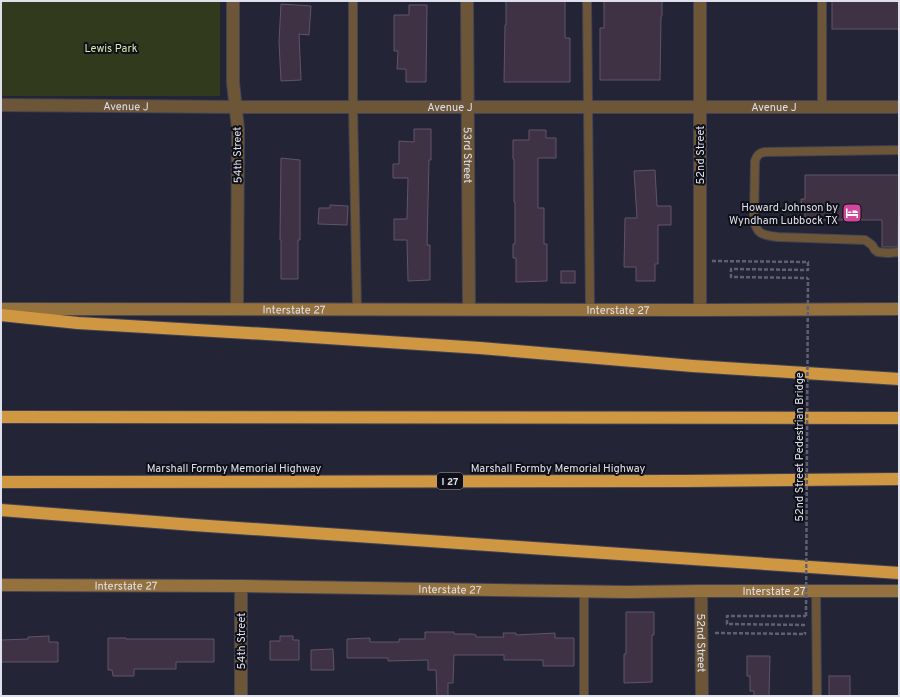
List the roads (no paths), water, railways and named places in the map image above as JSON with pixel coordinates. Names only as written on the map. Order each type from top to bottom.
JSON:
[{"type":"highway","points":[[1,315],[78,323],[480,348],[693,366],[899,379]]},
{"type":"highway","points":[[1,417],[899,418]]},
{"type":"highway","name":"Marshall Formby Memorial Highway","points":[[1,482],[677,481],[899,479]]},
{"type":"highway","points":[[1,510],[194,525],[899,573]]},
{"type":"main road","name":"Interstate 27","points":[[1,309],[899,309]]},
{"type":"main road","name":"Interstate 27","points":[[1,585],[241,586],[627,592],[899,591]]},
{"type":"street","name":"54th Street","points":[[233,1],[233,82],[238,129],[238,308]]},
{"type":"street","name":"53rd Street","points":[[467,1],[469,309]]},
{"type":"street","name":"52nd Street","points":[[700,1],[700,310]]},
{"type":"street","name":"Avenue J","points":[[1,105],[235,107],[899,107]]},
{"type":"street","name":"54th Street","points":[[241,586],[241,696]]},
{"type":"street","name":"52nd Street","points":[[701,591],[702,696]]},
{"type":"lane","points":[[353,1],[357,309]]},
{"type":"lane","points":[[587,1],[590,309]]},
{"type":"lane","points":[[822,1],[822,107]]},
{"type":"lane","points":[[899,150],[761,153],[757,156],[755,161],[754,218],[757,230],[765,235],[778,237],[865,240],[878,252],[899,252]]},
{"type":"lane","points":[[584,591],[584,696]]},
{"type":"lane","points":[[816,591],[817,696]]},
{"type":"place","name":"Howard Johnson by Wyndham Lubbock TX","points":[[852,213]]},
{"type":"park label","name":"Lewis Park","points":[[111,48]]}]
